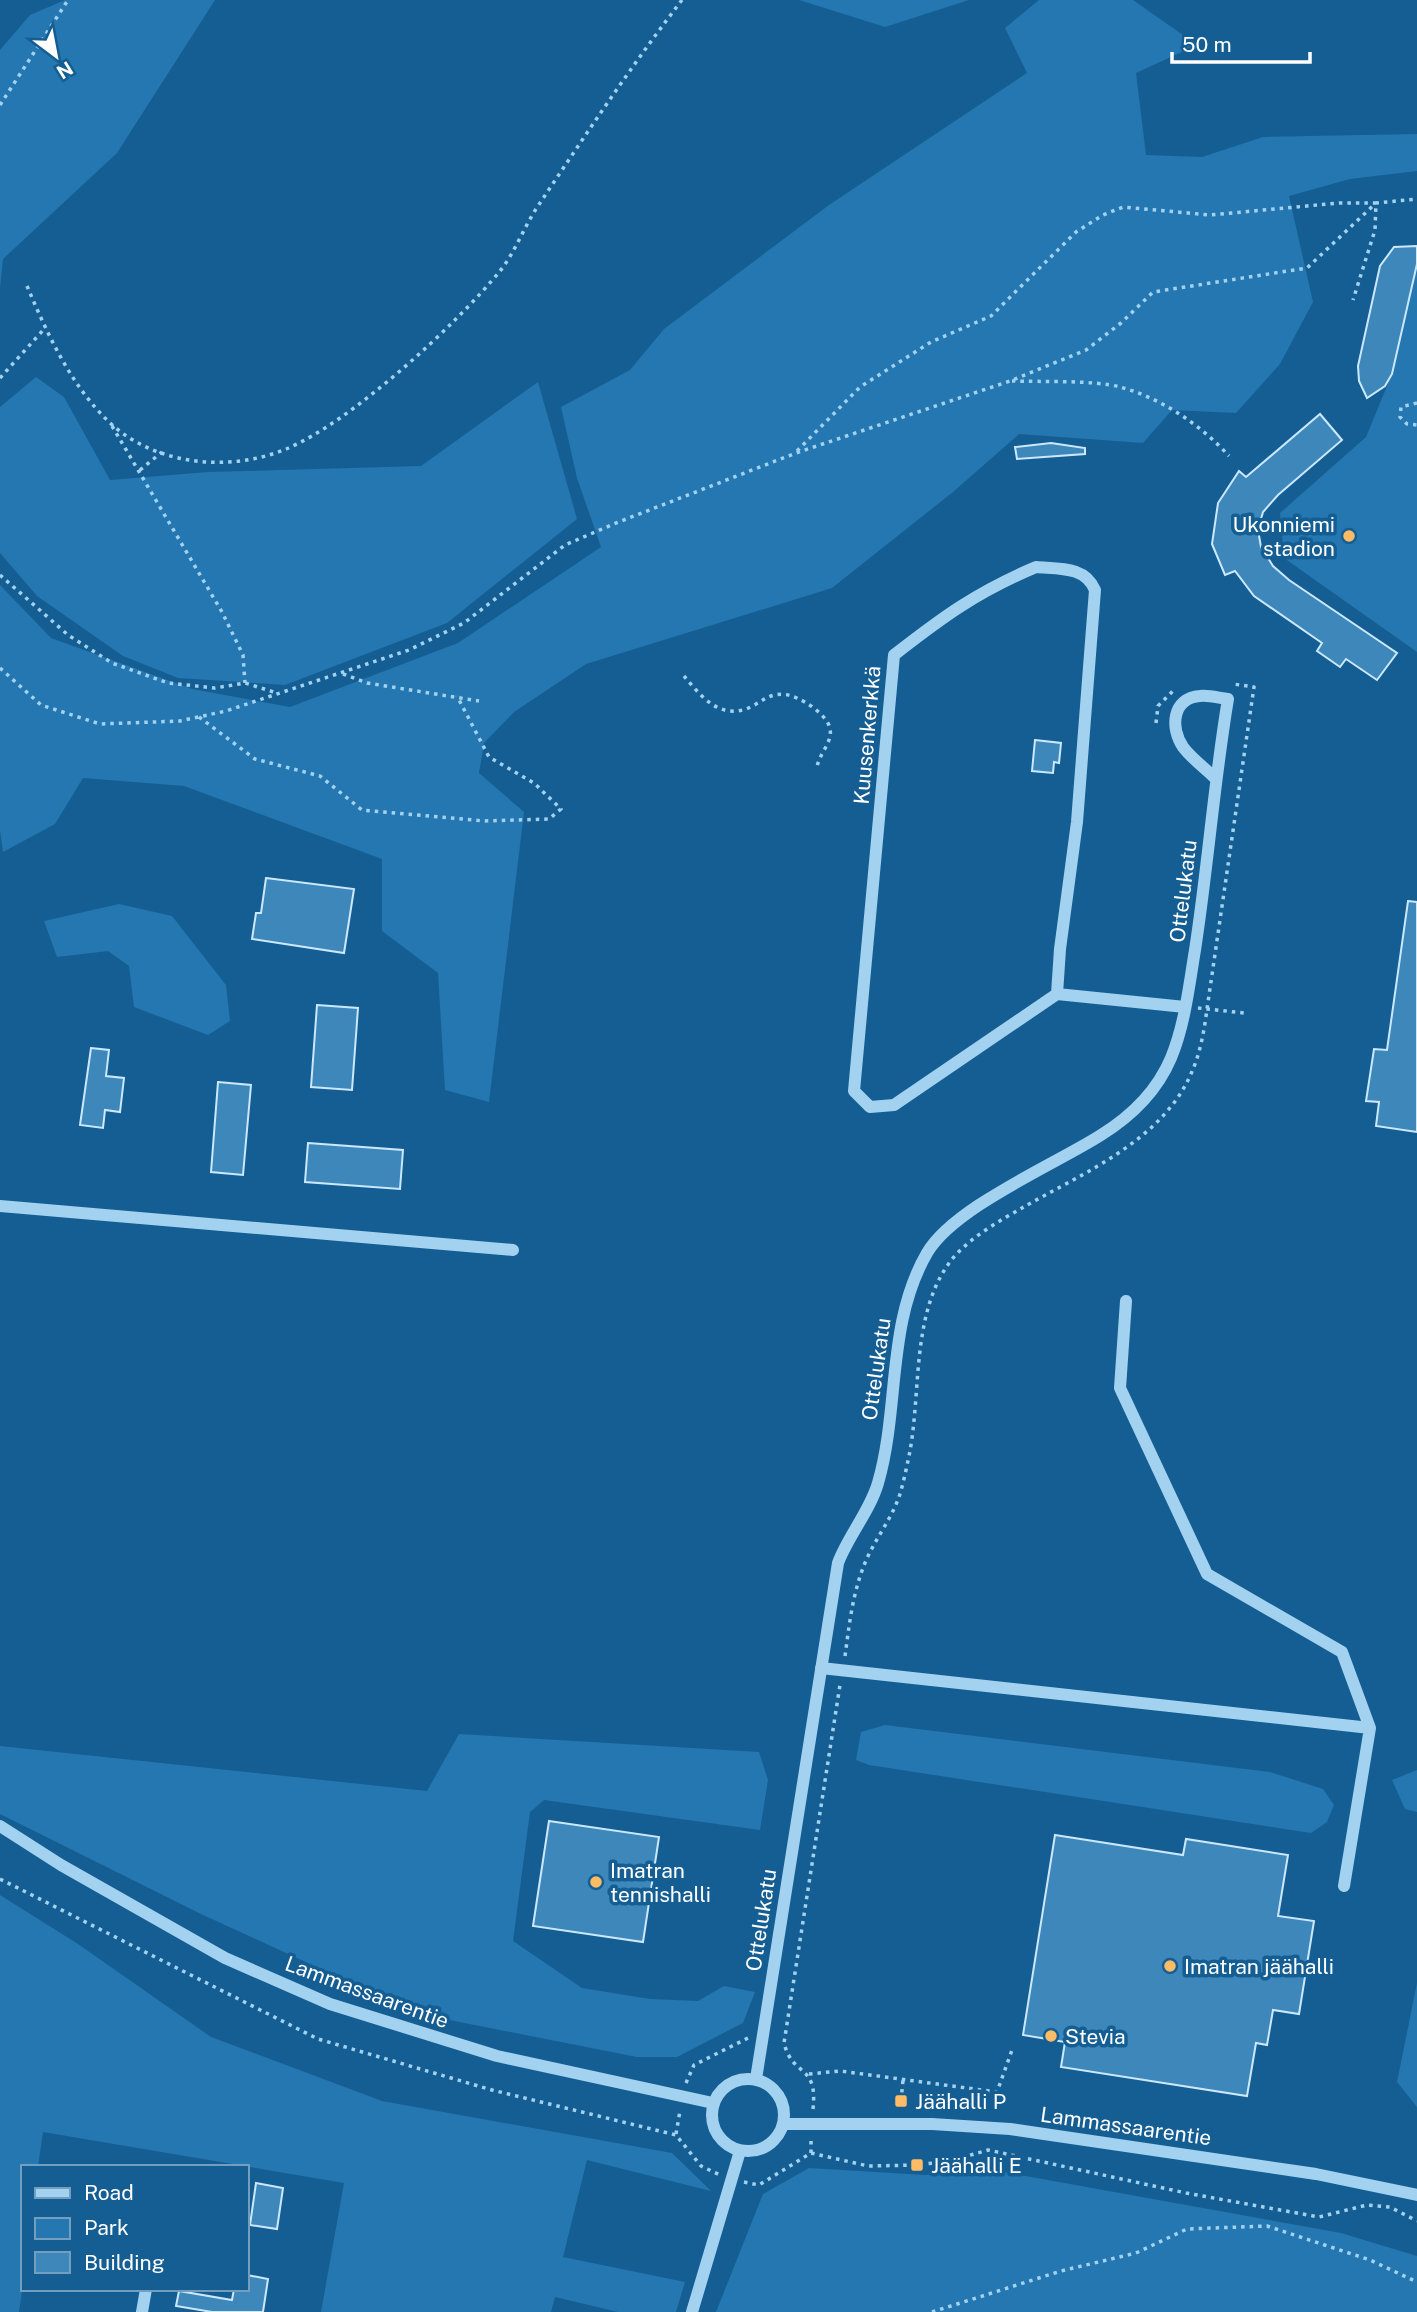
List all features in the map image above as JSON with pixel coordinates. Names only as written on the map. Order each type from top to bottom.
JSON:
[{"type":"street","name":"Kuusenkerkkä","points":[[1036,567],[1073,569],[1091,579],[1095,590],[1077,822],[1057,994],[894,1105],[870,1107],[854,1091],[894,655],[959,604],[1036,567]]},
{"type":"street","name":"Ottelukatu","points":[[756,2079],[838,1563],[846,1540],[877,1486],[885,1451],[897,1342],[910,1286],[929,1249],[957,1220],[1103,1134],[1150,1094],[1171,1059],[1185,1007],[1204,891],[1215,778],[1228,699],[1197,695],[1181,705],[1174,715],[1176,735],[1184,748],[1215,778]]},
{"type":"street","points":[[1057,994],[1185,1007]]},
{"type":"street","points":[[0,1206],[181,1224],[417,1239],[513,1250]]},
{"type":"street","points":[[1126,1301],[1119,1388],[1207,1574],[1342,1652],[1370,1728],[1343,1886]]},
{"type":"street","points":[[821,1668],[1370,1728]]},
{"type":"street","name":"Lammassaarentie","points":[[0,1826],[61,1865],[225,1958],[330,2004],[497,2056],[713,2104]]},
{"type":"street","points":[[743,2078],[756,2079],[769,2085],[779,2096],[784,2109],[784,2123],[778,2136],[767,2146],[754,2151],[740,2151],[730,2148],[716,2133],[711,2114],[713,2104],[719,2092],[730,2083],[743,2078]]},
{"type":"street","name":"Lammassaarentie","points":[[784,2123],[932,2124],[1010,2129],[1316,2174],[1417,2195]]},
{"type":"street","points":[[692,2312],[740,2151]]},
{"type":"street","points":[[142,2312],[146,2291]]},
{"type":"path","points":[[0,105],[68,0]]},
{"type":"path","points":[[109,422],[133,440],[198,462],[240,462],[286,449],[330,424],[383,384],[472,303],[502,269],[545,195],[639,55],[682,0]]},
{"type":"path","points":[[796,453],[860,387],[931,342],[991,316],[1076,233],[1103,215],[1123,207],[1210,215],[1417,199]]},
{"type":"path","points":[[1353,300],[1375,230],[1376,203]]},
{"type":"path","points":[[0,668],[41,705],[100,724],[180,721],[279,694],[409,650],[464,622],[523,580],[565,545],[796,453],[1010,381],[1086,350],[1121,323],[1153,292],[1307,268],[1376,203]]},
{"type":"path","points":[[27,286],[45,328],[71,374],[109,422],[140,470],[222,612],[243,655],[245,682]]},
{"type":"path","points":[[0,378],[45,328]]},
{"type":"path","points":[[1010,381],[1120,387],[1185,418],[1208,433],[1228,456]]},
{"type":"path","points":[[1417,403],[1401,407],[1401,417],[1407,424],[1417,425]]},
{"type":"path","points":[[140,470],[162,452]]},
{"type":"path","points":[[0,575],[68,635],[112,663],[168,684],[215,688],[245,682],[279,694]]},
{"type":"path","points":[[341,673],[367,683],[479,701]]},
{"type":"path","points":[[684,676],[699,695],[716,707],[730,711],[741,710],[771,696],[783,694],[800,698],[821,713],[830,727],[830,738],[818,757],[817,768]]},
{"type":"path","points":[[199,717],[255,759],[320,776],[362,810],[484,821],[549,819],[561,808],[534,783],[489,757],[457,696]]},
{"type":"path","points":[[811,2153],[815,2087],[809,2074],[787,2054],[784,2043],[854,1595],[871,1548],[898,1499],[909,1455],[933,1288],[954,1256],[978,1236],[1115,1154],[1147,1130],[1172,1104],[1190,1077],[1201,1048],[1252,700]]},
{"type":"path","points":[[1185,1007],[1244,1013]]},
{"type":"path","points":[[676,2135],[682,2098],[694,2066],[746,2038],[764,2038]]},
{"type":"path","points":[[809,2074],[840,2071],[997,2092],[1012,2050]]},
{"type":"path","points":[[901,2101],[903,2080]]},
{"type":"path","points":[[932,2312],[1136,2252],[1188,2229],[1267,2227],[1370,2260],[1417,2283]]},
{"type":"green space","points":[[65,0],[215,0],[117,153],[3,259],[0,288],[0,50],[30,15]]},
{"type":"green space","points":[[799,0],[969,0],[885,27]]},
{"type":"green space","points":[[1039,0],[1133,0],[1197,45],[1136,73],[1146,155],[1202,157],[1263,137],[1417,134],[1417,171],[1350,179],[1289,196],[1313,302],[1280,364],[1236,413],[1172,410],[1143,443],[1019,434],[953,492],[832,588],[586,664],[514,712],[484,743],[479,773],[524,812],[489,1102],[445,1090],[438,973],[382,931],[382,859],[184,786],[83,778],[55,824],[3,852],[0,830],[0,585],[51,638],[192,689],[290,707],[458,643],[601,547],[577,478],[561,407],[630,370],[664,329],[829,205],[1027,73],[1005,28]]},
{"type":"green space","name":"Ukonniemi stadion","points":[[1415,264],[1417,652],[1284,558],[1280,513],[1366,437],[1392,374]]},
{"type":"green space","points":[[36,377],[64,397],[110,480],[208,472],[421,466],[538,382],[577,519],[447,623],[285,685],[178,678],[123,656],[37,596],[0,553],[0,407]]},
{"type":"green space","points":[[119,904],[172,916],[226,985],[230,1021],[208,1035],[134,1007],[129,966],[108,951],[57,957],[44,921]]},
{"type":"green space","points":[[885,1725],[1270,1772],[1323,1789],[1334,1805],[1327,1822],[1311,1833],[869,1765],[856,1760],[861,1732]]},
{"type":"green space","points":[[459,1734],[759,1752],[768,1780],[760,1830],[544,1800],[530,1812],[513,1941],[582,1988],[650,1999],[698,2001],[724,1986],[755,1992],[743,2023],[677,2057],[637,2057],[419,2014],[201,1914],[0,1814],[0,1746],[427,1791]]},
{"type":"green space","points":[[1417,1770],[1417,1812],[1405,1809],[1392,1780]]},
{"type":"green space","points":[[0,1895],[78,1944],[211,2037],[382,2101],[672,2153],[711,2191],[587,2160],[563,2257],[685,2282],[676,2312],[618,2312],[555,2297],[551,2312],[321,2312],[344,2183],[43,2132],[38,2165],[21,2165],[22,2291],[19,2312],[0,2312]]},
{"type":"green space","points":[[1417,1983],[1417,2107],[1397,2082]]},
{"type":"green space","points":[[809,2168],[925,2175],[998,2171],[1341,2233],[1417,2256],[1417,2312],[716,2312],[763,2194]]},
{"type":"building","points":[[1417,246],[1417,264],[1392,374],[1385,386],[1367,398],[1359,381],[1358,366],[1380,266],[1394,247]]},
{"type":"building","points":[[1320,414],[1342,440],[1278,495],[1263,512],[1258,530],[1261,547],[1273,566],[1289,580],[1397,653],[1377,680],[1346,659],[1340,667],[1317,651],[1322,643],[1254,596],[1235,571],[1225,575],[1212,544],[1218,503],[1239,471],[1246,477]]},
{"type":"building","points":[[1051,443],[1085,448],[1085,454],[1017,459],[1015,447]]},
{"type":"building","points":[[1035,740],[1061,743],[1059,763],[1054,762],[1053,773],[1032,771]]},
{"type":"building","points":[[266,878],[354,889],[344,953],[252,939],[256,913],[261,913]]},
{"type":"building","points":[[1408,901],[1417,902],[1417,1132],[1376,1126],[1379,1102],[1366,1101],[1374,1049],[1387,1050]]},
{"type":"building","points":[[317,1005],[358,1008],[352,1090],[311,1087]]},
{"type":"building","points":[[91,1048],[109,1050],[106,1076],[124,1078],[120,1112],[105,1110],[103,1128],[80,1125]]},
{"type":"building","points":[[218,1082],[251,1085],[243,1175],[211,1172]]},
{"type":"building","points":[[308,1143],[403,1150],[400,1189],[305,1182]]},
{"type":"building","name":"Imatran tennishalli","points":[[549,1821],[659,1837],[643,1942],[533,1926]]},
{"type":"building","name":"Imatran jäähalli","points":[[1055,1835],[1183,1855],[1186,1839],[1288,1855],[1278,1916],[1314,1921],[1299,2014],[1273,2010],[1267,2045],[1256,2043],[1247,2096],[1061,2067],[1065,2042],[1023,2035]]},
{"type":"building","points":[[256,2183],[283,2188],[277,2229],[250,2225]]},
{"type":"building","points":[[248,2275],[268,2279],[263,2312],[212,2312],[176,2306],[179,2291],[232,2300],[234,2291],[248,2291]]},
{"type":"place","name":"Ukonniemi stadion","points":[[1349,536]]},
{"type":"place","name":"Imatran tennishalli","points":[[596,1882]]},
{"type":"place","name":"Imatran jäähalli","points":[[1170,1966]]},
{"type":"place","name":"Stevia","points":[[1051,2036]]},
{"type":"place","name":"Jäähalli P","points":[[901,2101]]},
{"type":"place","name":"Jäähalli E","points":[[917,2165]]}]
